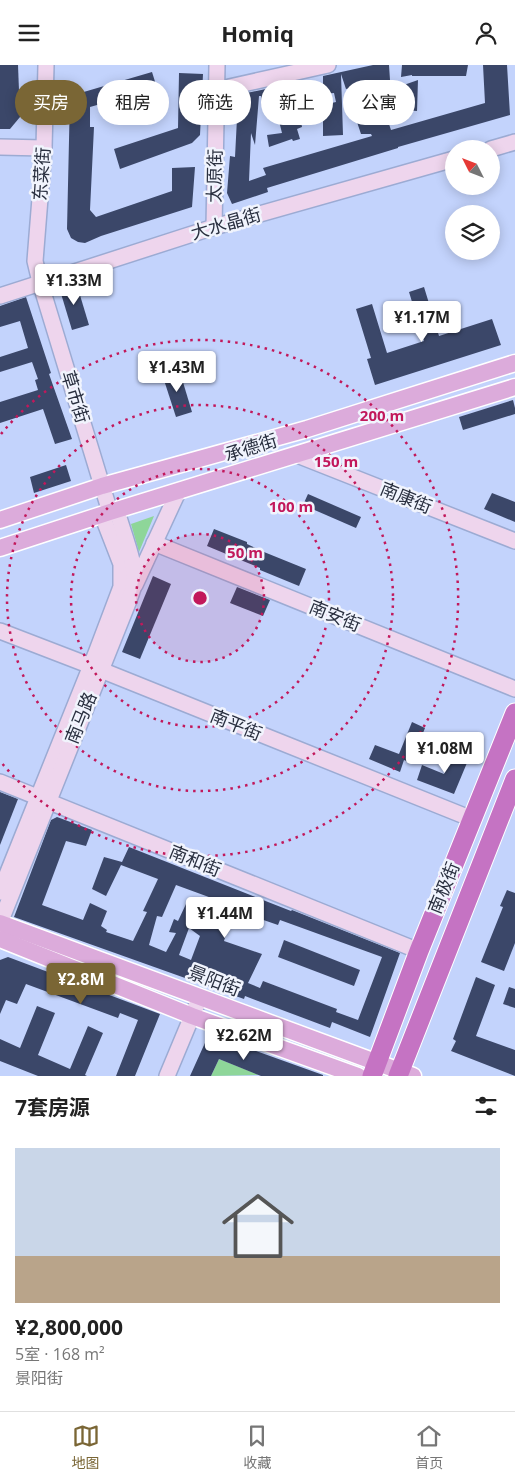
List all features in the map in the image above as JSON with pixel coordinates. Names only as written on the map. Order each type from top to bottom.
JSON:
[{"type":"highway","name":"南极街","points":[[374,1070],[418,951],[515,713]]},
{"type":"highway","name":"南极街","points":[[404,1074],[515,779]]},
{"type":"main road","points":[[190,462],[282,426],[515,351]]},
{"type":"main road","points":[[0,520],[102,486],[307,429],[515,363]]},
{"type":"main road","name":"承德街","points":[[0,549],[515,387]]},
{"type":"main road","name":"景阳街","points":[[0,923],[200,997],[374,1070],[404,1074]]},
{"type":"main road","points":[[0,939],[192,1016],[358,1076]]},
{"type":"street","name":"东菜街","points":[[40,282],[35,261],[44,148],[46,65]]},
{"type":"street","name":"太原街","points":[[216,80],[217,65]]},
{"type":"street","points":[[251,82],[328,65]]},
{"type":"street","name":"太原街","points":[[214,227],[215,125]]},
{"type":"street","points":[[500,146],[515,142]]},
{"type":"street","points":[[0,147],[44,148]]},
{"type":"street","name":"大水晶街","points":[[0,296],[214,227],[445,162]]},
{"type":"street","name":"草市街","points":[[40,282],[110,513]]},
{"type":"street","name":"南康街","points":[[297,455],[515,541]]},
{"type":"street","points":[[130,595],[178,492]]},
{"type":"street","name":"南马路","points":[[0,923],[43,800],[96,668],[134,585],[132,560],[110,513]]},
{"type":"street","name":"南马路","points":[[96,668],[122,580],[121,564],[110,513]]},
{"type":"street","name":"南安街","points":[[154,543],[515,689]]},
{"type":"street","name":"南平街","points":[[0,631],[472,819]]},
{"type":"street","name":"南和街","points":[[0,782],[418,951]]},
{"type":"street","name":"南马路","points":[[0,892],[43,800]]},
{"type":"street","points":[[167,1076],[200,997]]},
{"type":"green space","points":[[154,516],[139,552],[131,524]]},
{"type":"green space","points":[[219,1059],[259,1075],[211,1076]]},
{"type":"building","points":[[0,65],[18,65],[19,80],[15,80],[15,123],[10,129],[0,129]]},
{"type":"building","points":[[373,65],[389,65],[390,80],[343,80],[341,74],[343,135],[323,136],[323,125],[333,125],[333,103],[336,102],[333,93],[333,80],[323,80],[323,76]]},
{"type":"building","points":[[402,65],[468,65],[466,76],[412,75],[401,77]]},
{"type":"building","points":[[483,65],[507,65],[510,115],[398,147],[267,188],[268,192],[232,204],[227,193],[230,156],[235,157],[237,125],[251,125],[251,92],[261,90],[255,145],[251,133],[249,181],[266,175],[263,168],[372,136],[371,134],[361,134],[358,125],[389,125],[391,130],[415,125],[415,123],[485,103]]},
{"type":"building","points":[[152,72],[154,80],[125,80]]},
{"type":"building","points":[[179,73],[203,74],[203,80],[179,80],[179,125],[200,125],[200,135],[192,143],[120,169],[114,149],[178,128]]},
{"type":"building","points":[[418,80],[417,111],[415,111],[415,81]]},
{"type":"building","points":[[97,88],[97,105],[90,107],[90,127],[94,127],[90,210],[96,217],[172,191],[172,168],[195,167],[192,207],[101,236],[85,243],[71,238],[67,229],[69,125],[87,125],[87,91]]},
{"type":"building","points":[[280,125],[302,125],[302,127],[297,129],[300,139],[293,141],[292,139],[269,147],[267,135],[282,133]]},
{"type":"building","points":[[76,282],[89,325],[72,330],[59,287]]},
{"type":"building","points":[[424,287],[439,336],[492,319],[501,345],[375,385],[367,359],[371,358],[356,309],[372,304],[387,353],[424,341],[409,292]]},
{"type":"building","points":[[26,297],[51,373],[49,374],[72,439],[55,444],[43,409],[0,423],[0,402],[38,390],[35,380],[38,379],[32,362],[0,372],[0,357],[28,348],[20,321],[0,327],[0,306]]},
{"type":"building","points":[[179,369],[192,412],[176,417],[162,374]]},
{"type":"building","points":[[513,400],[515,414],[463,430],[459,417]]},
{"type":"building","points":[[66,465],[71,481],[34,493],[30,477]]},
{"type":"building","points":[[492,493],[515,502],[515,522],[484,509]]},
{"type":"building","points":[[308,494],[361,517],[356,528],[303,505]]},
{"type":"building","points":[[214,529],[306,569],[299,586],[207,546]]},
{"type":"building","points":[[153,576],[171,584],[140,659],[122,652]]},
{"type":"building","points":[[237,587],[270,600],[263,616],[230,603]]},
{"type":"building","points":[[412,722],[425,728],[411,763],[404,760],[400,772],[369,759],[375,745],[399,754]]},
{"type":"building","points":[[453,753],[469,758],[454,794],[417,780],[422,765],[444,774]]},
{"type":"building","points":[[0,792],[18,799],[0,845]]},
{"type":"building","points":[[57,817],[92,830],[86,846],[66,841],[42,905],[83,920],[90,903],[107,911],[101,926],[107,930],[106,932],[133,941],[147,912],[143,911],[158,879],[121,865],[106,896],[92,889],[104,857],[122,862],[129,847],[400,953],[370,1037],[332,1022],[330,1028],[245,996],[244,999],[14,917],[51,820]],"holes":[[[176,885],[217,900],[210,917],[195,912],[197,907],[186,904],[178,921],[174,919],[169,932],[176,933],[166,952],[149,945],[157,916],[162,917]],[[234,910],[278,925],[280,920],[382,957],[358,1020],[336,1012],[337,1009],[263,981],[260,988],[248,983],[262,954],[224,941]],[[189,928],[200,936],[191,960],[179,955]]]},
{"type":"building","points":[[507,890],[515,893],[515,943],[504,971],[481,962],[503,907],[500,906]]},
{"type":"building","points":[[284,940],[360,970],[354,986],[278,957]]},
{"type":"building","points":[[8,957],[160,1014],[135,1076],[116,1076],[138,1020],[120,1013],[118,1018],[26,984],[17,1004],[6,1000],[0,1014],[0,960]]},
{"type":"building","points":[[476,977],[495,985],[476,1036],[515,1050],[515,1076],[451,1051],[456,1041],[453,1039]]},
{"type":"building","points":[[509,987],[515,989],[515,1008],[503,1004]]},
{"type":"building","points":[[37,1006],[55,1013],[38,1055],[70,1069],[88,1026],[103,1033],[85,1075],[87,1076],[38,1076],[0,1061],[0,1039],[20,1048]]},
{"type":"building","points":[[209,1034],[323,1076],[261,1076],[219,1059],[211,1076],[190,1076]]}]
